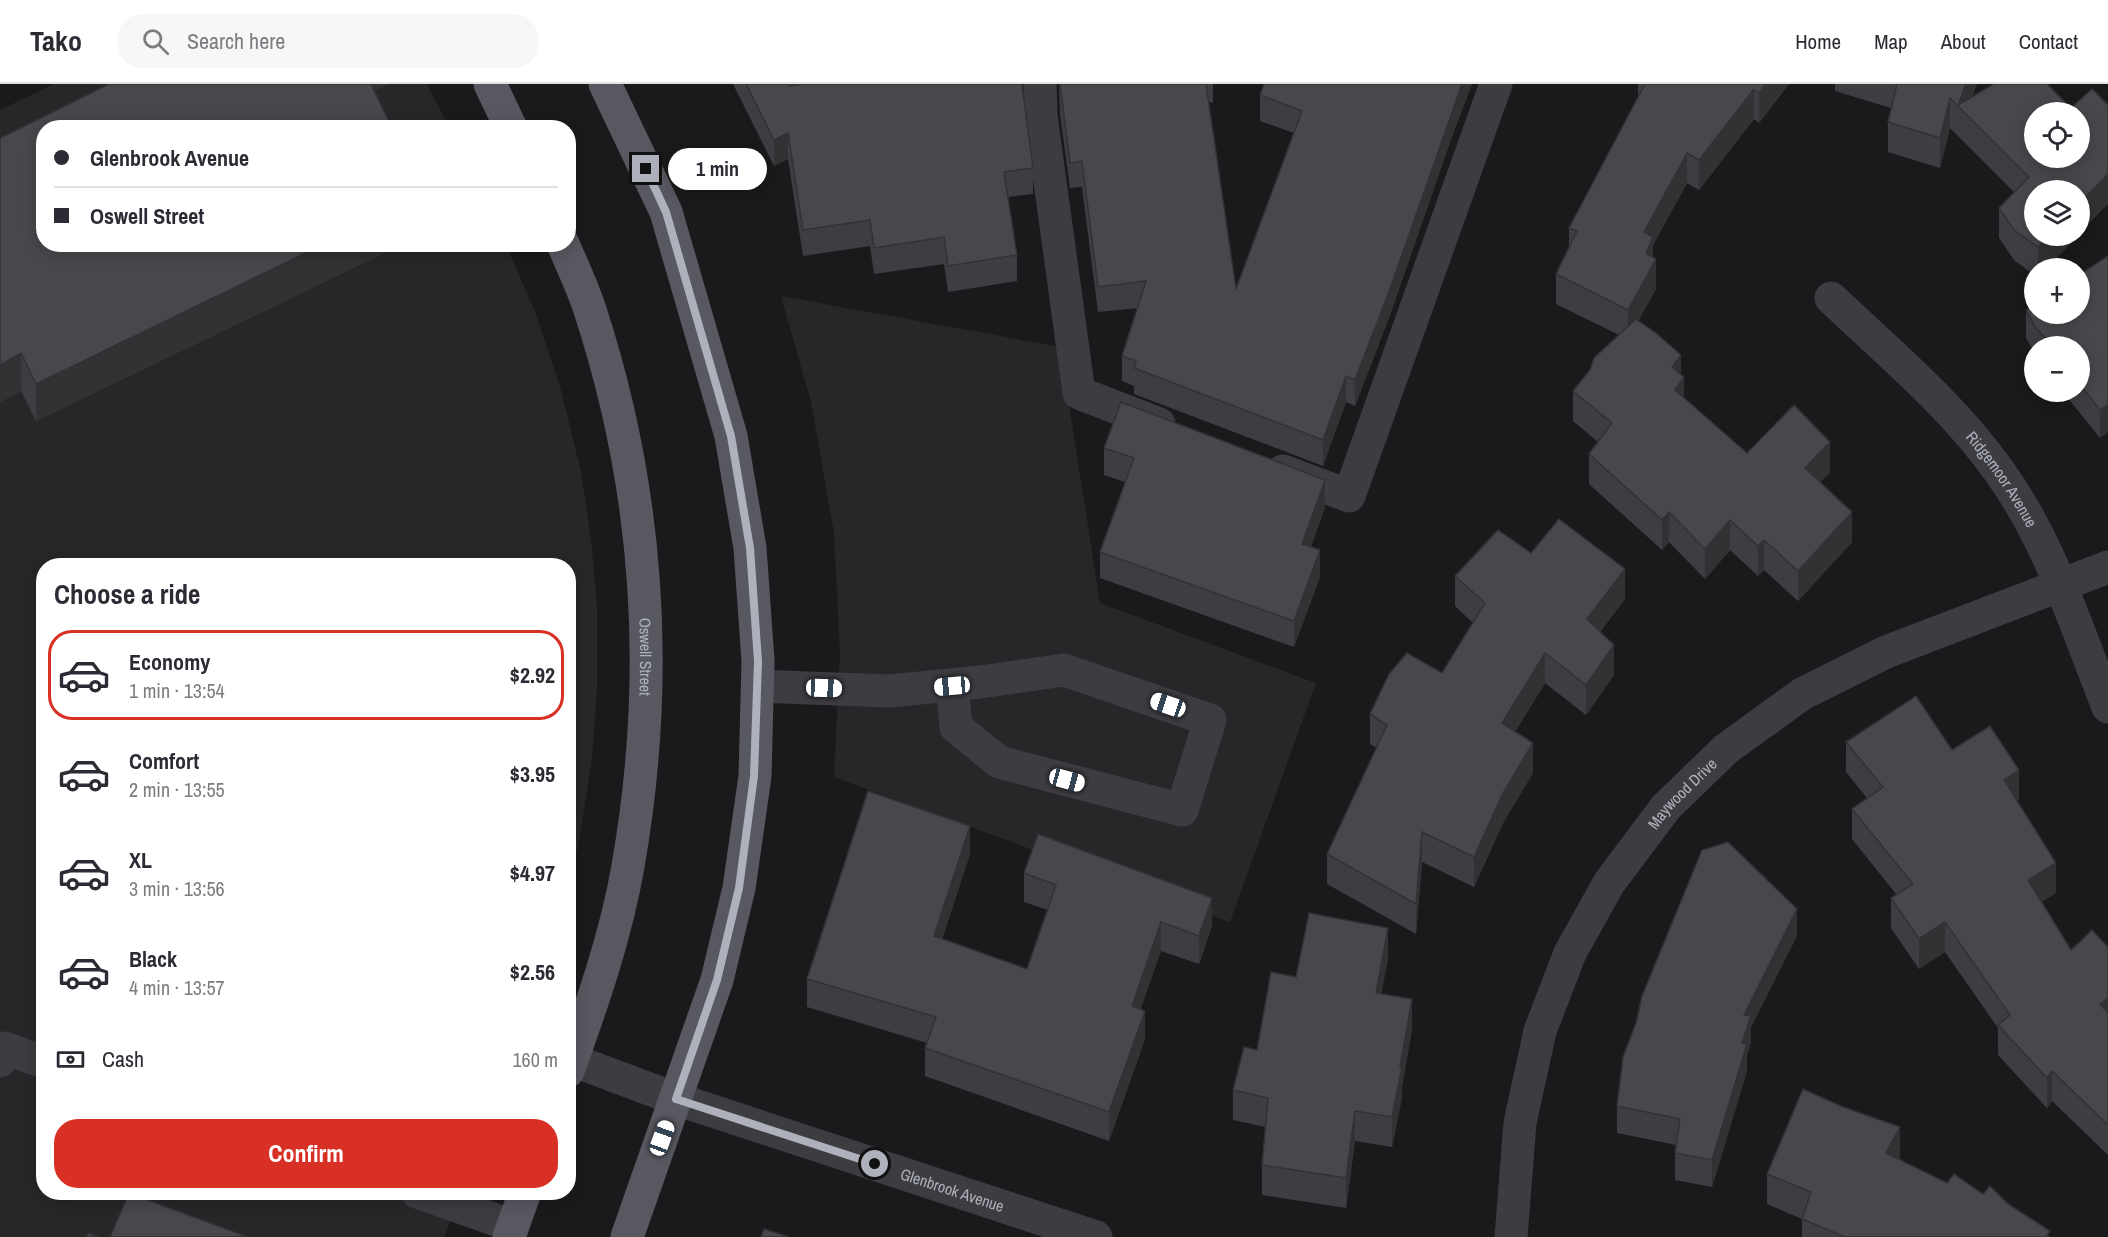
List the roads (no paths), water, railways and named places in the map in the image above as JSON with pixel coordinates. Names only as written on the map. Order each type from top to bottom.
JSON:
[{"type":"main road","points":[[490,84],[507,120]]},
{"type":"main road","points":[[605,84],[666,212],[731,436],[750,548],[758,661],[754,776],[739,888],[717,980],[627,1237]]},
{"type":"main road","name":"Oswell Street","points":[[566,252],[588,306],[620,416],[640,528],[647,641],[644,756],[628,868],[606,960],[576,1048]]},
{"type":"main road","points":[[511,1232],[522,1200]]},
{"type":"street","points":[[1040,84],[1041,116],[1079,393],[1187,434]]},
{"type":"street","points":[[1252,459],[1349,496],[1496,84]]},
{"type":"street","name":"Ridgemoor Avenue","points":[[1831,298],[1953,412],[2000,472],[2038,536],[2108,707]]},
{"type":"street","name":"Maywood Drive","points":[[1511,1237],[1520,1123],[1540,1031],[1570,953],[1609,882],[1666,807],[1726,749],[1802,694],[1886,652],[2108,567]]},
{"type":"street","points":[[758,686],[890,691],[952,686],[1064,670],[1210,720],[1182,810],[999,762],[956,727],[952,686]]},
{"type":"street","points":[[2,1049],[36,1060]]},
{"type":"street","name":"Glenbrook Avenue","points":[[576,1067],[1096,1237]]},
{"type":"street","points":[[436,1200],[511,1232]]}]
